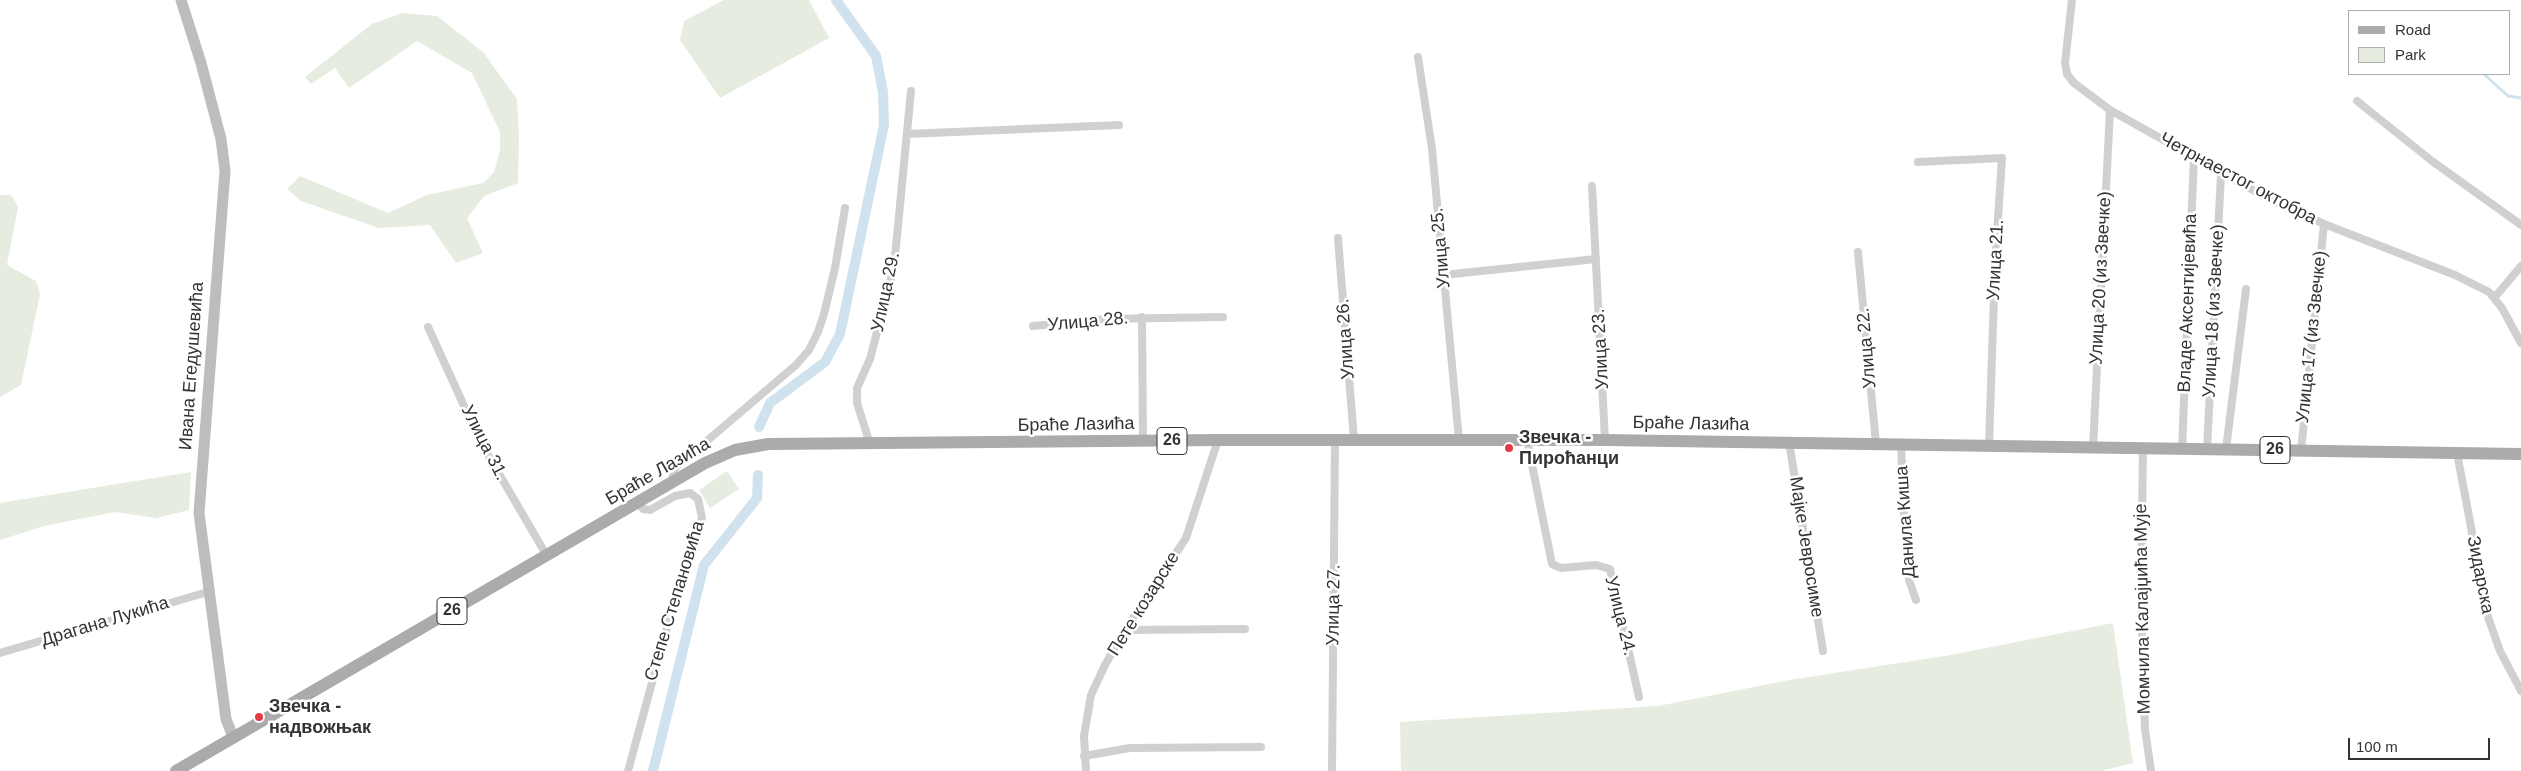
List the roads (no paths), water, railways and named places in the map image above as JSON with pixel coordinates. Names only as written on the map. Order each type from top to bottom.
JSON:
[{"type":"main road","name":"Ивана Егедушевића","points":[[181,0],[202,63],[222,139],[225,171],[199,494],[199,524],[211,590],[226,719],[233,737]]},
{"type":"main road","name":"Браће Лазића","points":[[176,771],[717,457],[757,445],[781,443],[870,444],[1218,440],[1605,440],[2093,447]]},
{"type":"main road","name":"26","points":[[2093,447],[2521,454]]},
{"type":"street","name":"Четрнаестог октобра","points":[[2072,0],[2065,63],[2068,74],[2074,83],[2110,110],[2221,174],[2324,224],[2455,275],[2495,297]]},
{"type":"street","name":"Улица 25.","points":[[1418,57],[1432,149],[1460,440]]},
{"type":"street","name":"Улица 29.","points":[[870,444],[857,402],[857,388],[870,359],[894,267],[911,91]]},
{"type":"street","points":[[2357,101],[2432,161],[2521,225]]},
{"type":"street","name":"Улица 20 (из Звечке)","points":[[2093,447],[2110,110]]},
{"type":"street","points":[[907,134],[1118,125]]},
{"type":"street","name":"Владе Аксентијевића","points":[[2182,448],[2194,157]]},
{"type":"street","name":"Улица 21.","points":[[1918,162],[2002,158],[1995,266],[1989,445]]},
{"type":"street","name":"Улица 18 (из Звечке)","points":[[2207,449],[2221,174]]},
{"type":"street","name":"Улица 23.","points":[[1592,186],[1605,440]]},
{"type":"street","points":[[671,484],[675,468],[796,365],[809,350],[824,314],[846,208]]},
{"type":"street","name":"Улица 17 (из Звечке)","points":[[2301,451],[2324,224]]},
{"type":"street","name":"Улица 26.","points":[[1338,238],[1354,440]]},
{"type":"street","name":"Улица 22.","points":[[1858,252],[1876,444]]},
{"type":"street","points":[[1443,276],[1596,259]]},
{"type":"street","points":[[2521,266],[2495,297],[2521,343]]},
{"type":"street","points":[[2226,449],[2246,289]]},
{"type":"street","name":"Улица 28.","points":[[1142,317],[1144,441]]},
{"type":"street","name":"Улица 28.","points":[[1033,326],[1142,317],[1223,317]]},
{"type":"street","name":"Улица 31.","points":[[428,326],[481,443],[547,556]]},
{"type":"street","name":"Пете козарске","points":[[1086,771],[1084,756],[1086,715],[1092,695],[1105,665],[1125,630],[1186,538],[1218,440]]},
{"type":"street","name":"Улица 27.","points":[[1332,771],[1335,440]]},
{"type":"street","name":"Улица 24.","points":[[1527,440],[1552,564],[1561,568],[1596,565],[1610,569],[1639,697]]},
{"type":"street","name":"Мајке Јевросиме","points":[[1789,442],[1823,651]]},
{"type":"street","name":"Данила Киша","points":[[1901,444],[1906,555],[1909,580],[1916,600]]},
{"type":"street","name":"Момчила Калајџића Мује","points":[[2143,447],[2141,597],[2145,729],[2150,771]]},
{"type":"street","name":"Зидарска","points":[[2457,453],[2488,617],[2500,651],[2521,691]]},
{"type":"street","name":"Степе Степановића","points":[[628,771],[671,612],[702,518],[696,496],[690,493],[675,496],[650,510],[643,509],[638,504]]},
{"type":"street","name":"Драгана Лукића","points":[[0,654],[211,590]]},
{"type":"street","points":[[1125,630],[1245,629]]},
{"type":"street","points":[[1084,756],[1130,748],[1261,746]]},
{"type":"waterway","points":[[759,427],[770,403],[825,362],[840,334],[884,125],[883,92],[876,56],[836,0]]},
{"type":"waterway","points":[[2485,75],[2508,96],[2521,98]]},
{"type":"waterway","points":[[653,771],[704,565],[757,498],[758,475]]},
{"type":"place","name":"Звечка - Пироћанци","points":[[1509,448]]},
{"type":"place","name":"Звечка - надвожњак","points":[[259,717]]}]
